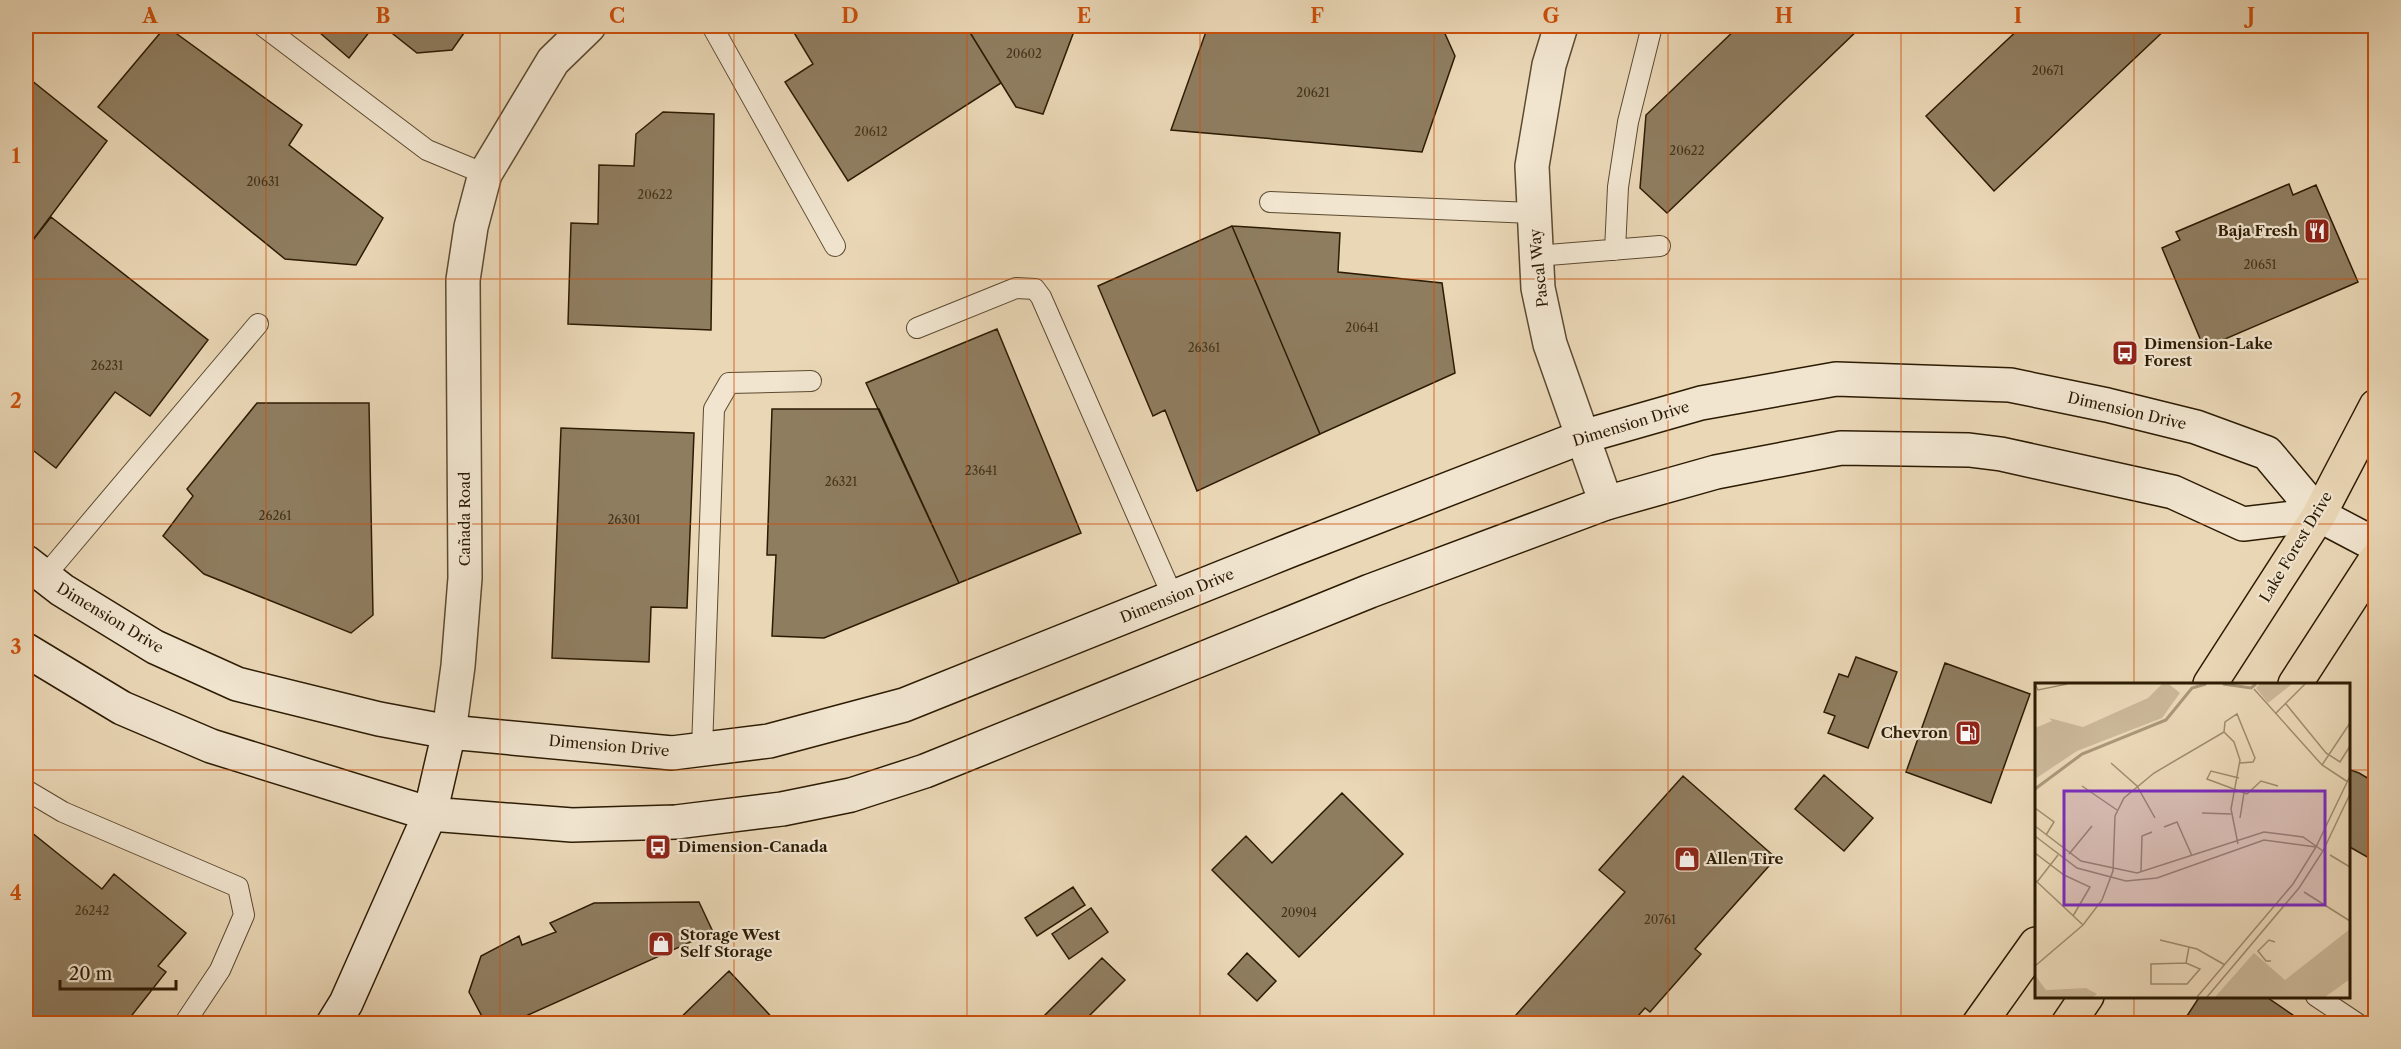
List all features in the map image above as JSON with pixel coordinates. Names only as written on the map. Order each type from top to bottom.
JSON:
[{"type":"main road","name":"Cañada Road","points":[[333,1023],[346,1003],[430,814],[449,732],[458,666],[465,578],[464,280],[471,227],[485,174],[553,61],[589,26]]},
{"type":"main road","name":"Pascal Way","points":[[1561,26],[1549,65],[1532,166],[1538,288],[1550,344],[1606,503]]},
{"type":"main road","name":"Dimension Drive","points":[[35,569],[62,590],[155,647],[237,684],[379,719],[449,732],[672,753],[769,741],[904,705],[1582,437],[1701,404],[1836,379],[2010,385],[2196,427],[2266,453],[2319,514],[2376,545]]},
{"type":"main road","name":"Lake Forest Drive","points":[[2211,683],[2319,514],[2376,406]]},
{"type":"main road","points":[[26,650],[122,708],[211,746],[430,814],[572,825],[676,822],[782,809],[851,795],[925,771],[1370,591],[1606,503],[1716,471],[1841,448],[1968,450],[2001,453],[2173,492],[2243,524],[2319,514]]},
{"type":"main road","points":[[2296,683],[2376,559]]},
{"type":"main road","points":[[1979,1023],[2035,947]]},
{"type":"main road","points":[[2068,1023],[2086,998]]},
{"type":"lane","points":[[263,26],[427,150],[485,174]]},
{"type":"lane","points":[[712,26],[835,246]]},
{"type":"lane","points":[[1615,250],[1618,187],[1628,122],[1652,26]]},
{"type":"lane","points":[[1270,202],[1533,213]]},
{"type":"lane","points":[[1536,256],[1660,246]]},
{"type":"lane","points":[[917,328],[1017,288],[1035,289],[1041,297],[1173,597]]},
{"type":"lane","points":[[35,569],[258,324]]},
{"type":"lane","points":[[702,749],[714,409],[729,383],[811,381]]},
{"type":"lane","points":[[26,790],[63,812],[238,887],[244,915],[220,970],[184,1023]]},
{"type":"lane","points":[[2319,998],[2358,1023]]},
{"type":"building","points":[[166,26],[302,125],[289,145],[383,218],[356,265],[285,259],[98,107]]},
{"type":"building","points":[[312,26],[374,26],[349,58]]},
{"type":"building","points":[[383,26],[469,26],[452,50],[417,53]]},
{"type":"building","points":[[790,26],[966,26],[1001,83],[848,181],[785,82],[813,64]]},
{"type":"building","points":[[966,26],[1076,26],[1043,114],[1016,107]]},
{"type":"building","points":[[1208,26],[1293,26],[1310,32],[1312,26],[1442,27],[1455,56],[1422,152],[1171,130]]},
{"type":"building","points":[[1739,26],[1862,26],[1667,213],[1640,188],[1646,115]]},
{"type":"building","points":[[2022,26],[2169,26],[1994,191],[1926,116]]},
{"type":"building","points":[[26,76],[107,141],[26,249]]},
{"type":"building","points":[[663,112],[714,114],[711,330],[568,324],[571,223],[598,224],[599,165],[634,166],[636,134]]},
{"type":"building","points":[[2289,184],[2293,195],[2316,185],[2358,282],[2204,348],[2162,248],[2180,240],[2176,232]]},
{"type":"building","points":[[51,217],[208,340],[150,416],[115,392],[56,468],[26,445],[26,249]]},
{"type":"building","points":[[1232,226],[1320,434],[1197,491],[1165,410],[1153,416],[1098,286]]},
{"type":"building","points":[[1232,226],[1340,233],[1338,272],[1442,283],[1455,373],[1320,434]]},
{"type":"building","points":[[997,329],[1081,533],[959,583],[866,383]]},
{"type":"building","points":[[257,403],[369,403],[373,615],[351,633],[204,574],[163,536],[193,496],[187,489]]},
{"type":"building","points":[[772,409],[879,409],[959,583],[824,638],[772,636],[776,555],[767,555]]},
{"type":"building","points":[[561,428],[694,433],[687,608],[651,607],[649,662],[552,658]]},
{"type":"building","points":[[1856,657],[1897,672],[1868,748],[1828,733],[1835,716],[1824,712],[1839,674],[1848,677]]},
{"type":"building","name":"Chevron","points":[[1945,663],[2030,694],[1991,803],[1906,772]]},
{"type":"building","points":[[2350,770],[2376,783],[2376,862],[2350,847]]},
{"type":"building","points":[[1824,775],[1873,818],[1844,851],[1795,809]]},
{"type":"building","points":[[1683,776],[1776,858],[1695,949],[1701,954],[1650,1012],[1645,1008],[1631,1024],[1508,1024],[1625,892],[1599,870]]},
{"type":"building","points":[[1342,793],[1403,854],[1299,957],[1212,870],[1246,836],[1272,863]]},
{"type":"building","points":[[26,828],[102,889],[114,874],[186,933],[158,966],[166,972],[125,1024],[26,1024]]},
{"type":"building","points":[[1073,887],[1085,905],[1037,936],[1025,918]]},
{"type":"building","points":[[699,902],[713,932],[508,1024],[486,1024],[469,992],[481,956],[519,936],[522,945],[556,932],[550,923],[594,903]]},
{"type":"building","points":[[1091,908],[1108,932],[1069,959],[1052,934]]},
{"type":"building","points":[[1247,953],[1276,981],[1257,1001],[1228,974]]},
{"type":"building","points":[[1102,958],[1125,980],[1081,1024],[1036,1024]]},
{"type":"building","points":[[729,971],[778,1024],[674,1024]]},
{"type":"building","points":[[2199,998],[2268,998],[2306,1024],[2192,1024],[2185,1019]]},
{"type":"place","name":"Baja Fresh","points":[[2317,231]]},
{"type":"place","name":"Dimension-Lake Forest","points":[[2125,353]]},
{"type":"place","name":"Chevron","points":[[1968,733]]},
{"type":"place","name":"Dimension-Canada","points":[[658,847]]},
{"type":"place","name":"Allen Tire","points":[[1687,859]]},
{"type":"place","name":"Storage West Self Storage","points":[[661,944]]}]
